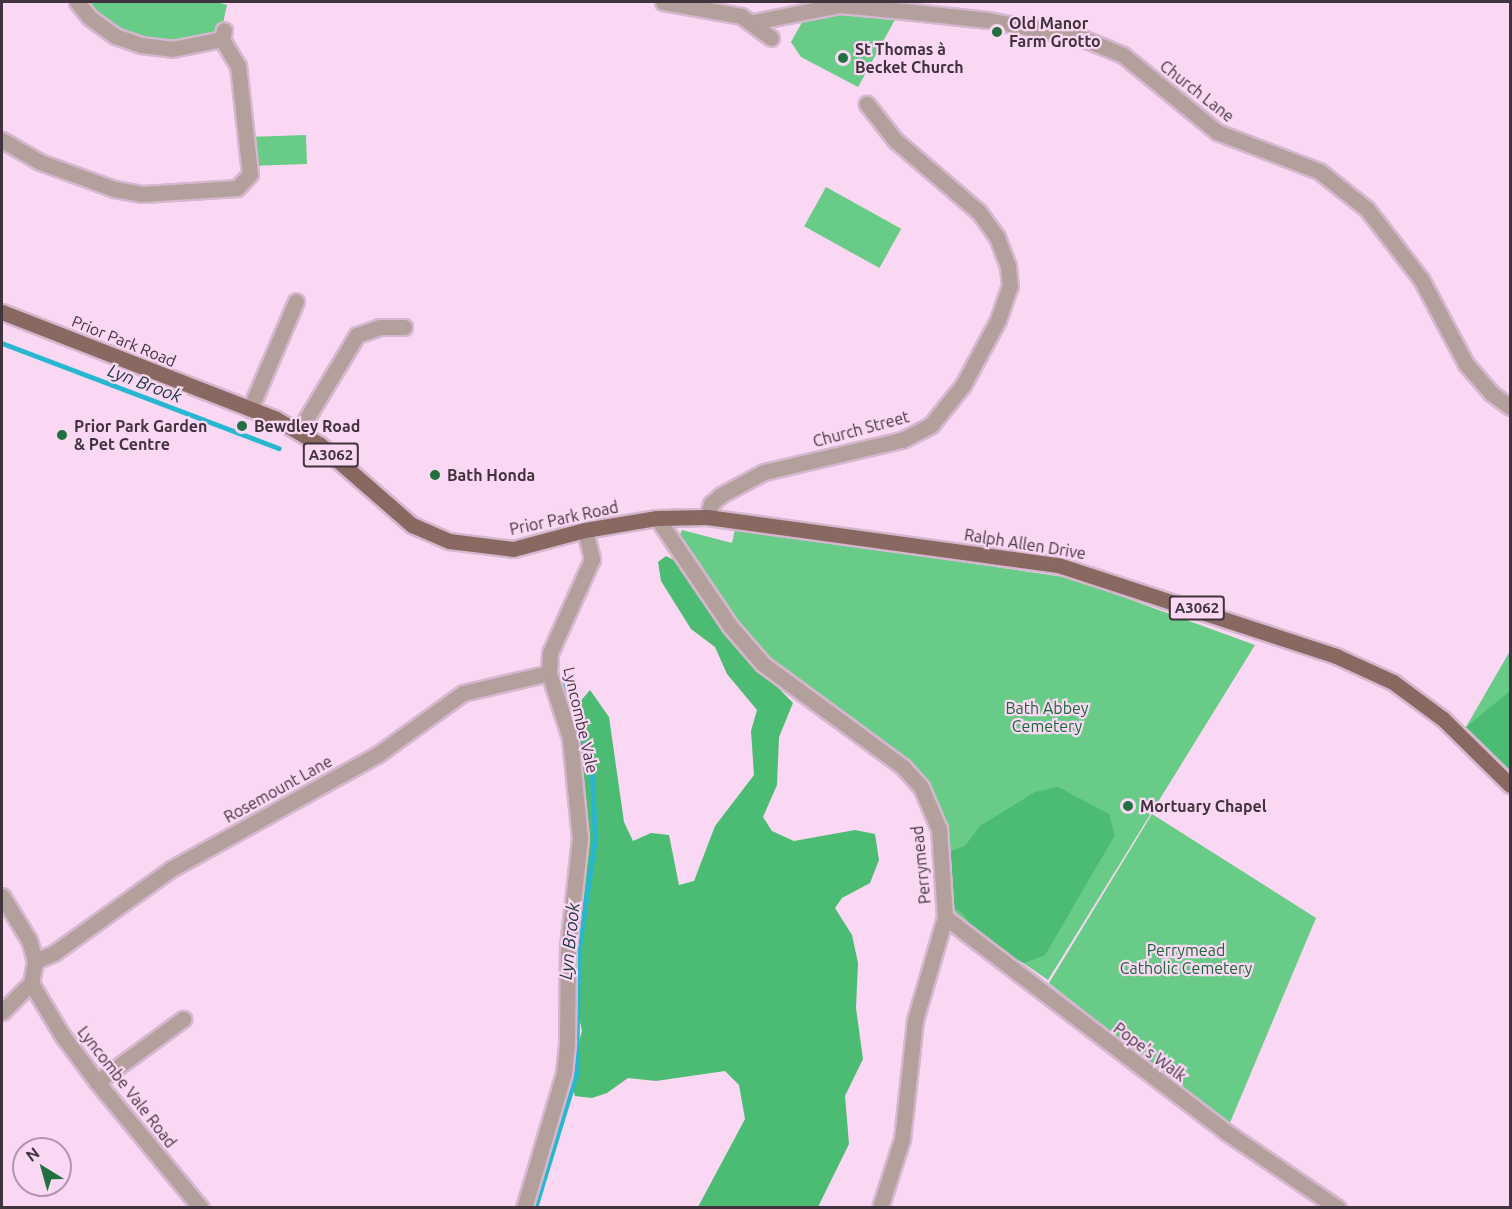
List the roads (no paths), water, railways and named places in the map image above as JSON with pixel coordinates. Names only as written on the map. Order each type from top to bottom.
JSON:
[{"type":"main road","name":"Prior Park Road","points":[[2,312],[250,409],[299,431],[412,525],[449,541],[513,549],[585,530],[657,518]]},
{"type":"main road","name":"Ralph Allen Drive","points":[[657,518],[707,517],[1058,565],[1105,577],[1336,656],[1393,682],[1443,719],[1510,785]]},
{"type":"street","points":[[2,140],[40,162],[114,189],[143,194],[237,188],[250,174],[238,66],[223,35],[172,49],[141,45],[115,36],[89,17],[77,2]]},
{"type":"street","points":[[663,2],[689,4],[753,22],[771,38]]},
{"type":"street","name":"Church Lane","points":[[753,22],[840,5],[988,20],[1082,38],[1123,55],[1216,132],[1318,171],[1367,209],[1421,279],[1466,364],[1491,393],[1510,407]]},
{"type":"street","name":"Church Street","points":[[707,517],[711,504],[721,495],[764,472],[902,440],[931,425],[963,385],[998,320],[1010,286],[1008,266],[997,237],[979,212],[895,140],[867,104]]},
{"type":"street","points":[[250,409],[296,301]]},
{"type":"street","points":[[299,431],[357,335],[380,327],[404,327]]},
{"type":"street","name":"Perrymead","points":[[657,518],[730,626],[764,664],[903,767],[921,787],[939,829],[945,917],[915,1020],[902,1139],[880,1208]]},
{"type":"street","name":"Lyncombe Vale","points":[[524,1208],[564,1073],[568,947],[580,838],[570,738],[549,673],[550,653],[573,609],[591,559],[585,530]]},
{"type":"street","name":"Rosemount Lane","points":[[35,961],[77,937],[171,869],[377,754],[463,693],[549,673]]},
{"type":"street","points":[[2,896],[28,940],[35,961],[32,983],[2,1012]]},
{"type":"street","name":"Pope's Walk","points":[[945,917],[1226,1132],[1338,1208]]},
{"type":"street","name":"Lyncombe Vale Road","points":[[32,983],[62,1035],[97,1082],[201,1208]]},
{"type":"street","points":[[97,1082],[183,1019]]},
{"type":"waterway","name":"Lyn Brook","points":[[2,343],[279,448]]},
{"type":"waterway","name":"Lyn Brook","points":[[563,698],[567,676]]},
{"type":"waterway","name":"Lyn Brook","points":[[535,1208],[576,1074],[578,954],[595,839],[592,777],[576,734]]},
{"type":"place","name":"Old Manor Farm Grotto","points":[[997,32]]},
{"type":"place","name":"St Thomas à Becket Church","points":[[843,58]]},
{"type":"place","name":"Bewdley Road","points":[[242,426]]},
{"type":"place","name":"Prior Park Garden & Pet Centre","points":[[62,435]]},
{"type":"place","name":"Bath Honda","points":[[435,475]]},
{"type":"place","name":"Mortuary Chapel","points":[[1128,806]]},
{"type":"park label","name":"Bath Abbey Cemetery","points":[[1047,717]]},
{"type":"park label","name":"Perrymead Catholic Cemetery","points":[[1186,959]]}]
